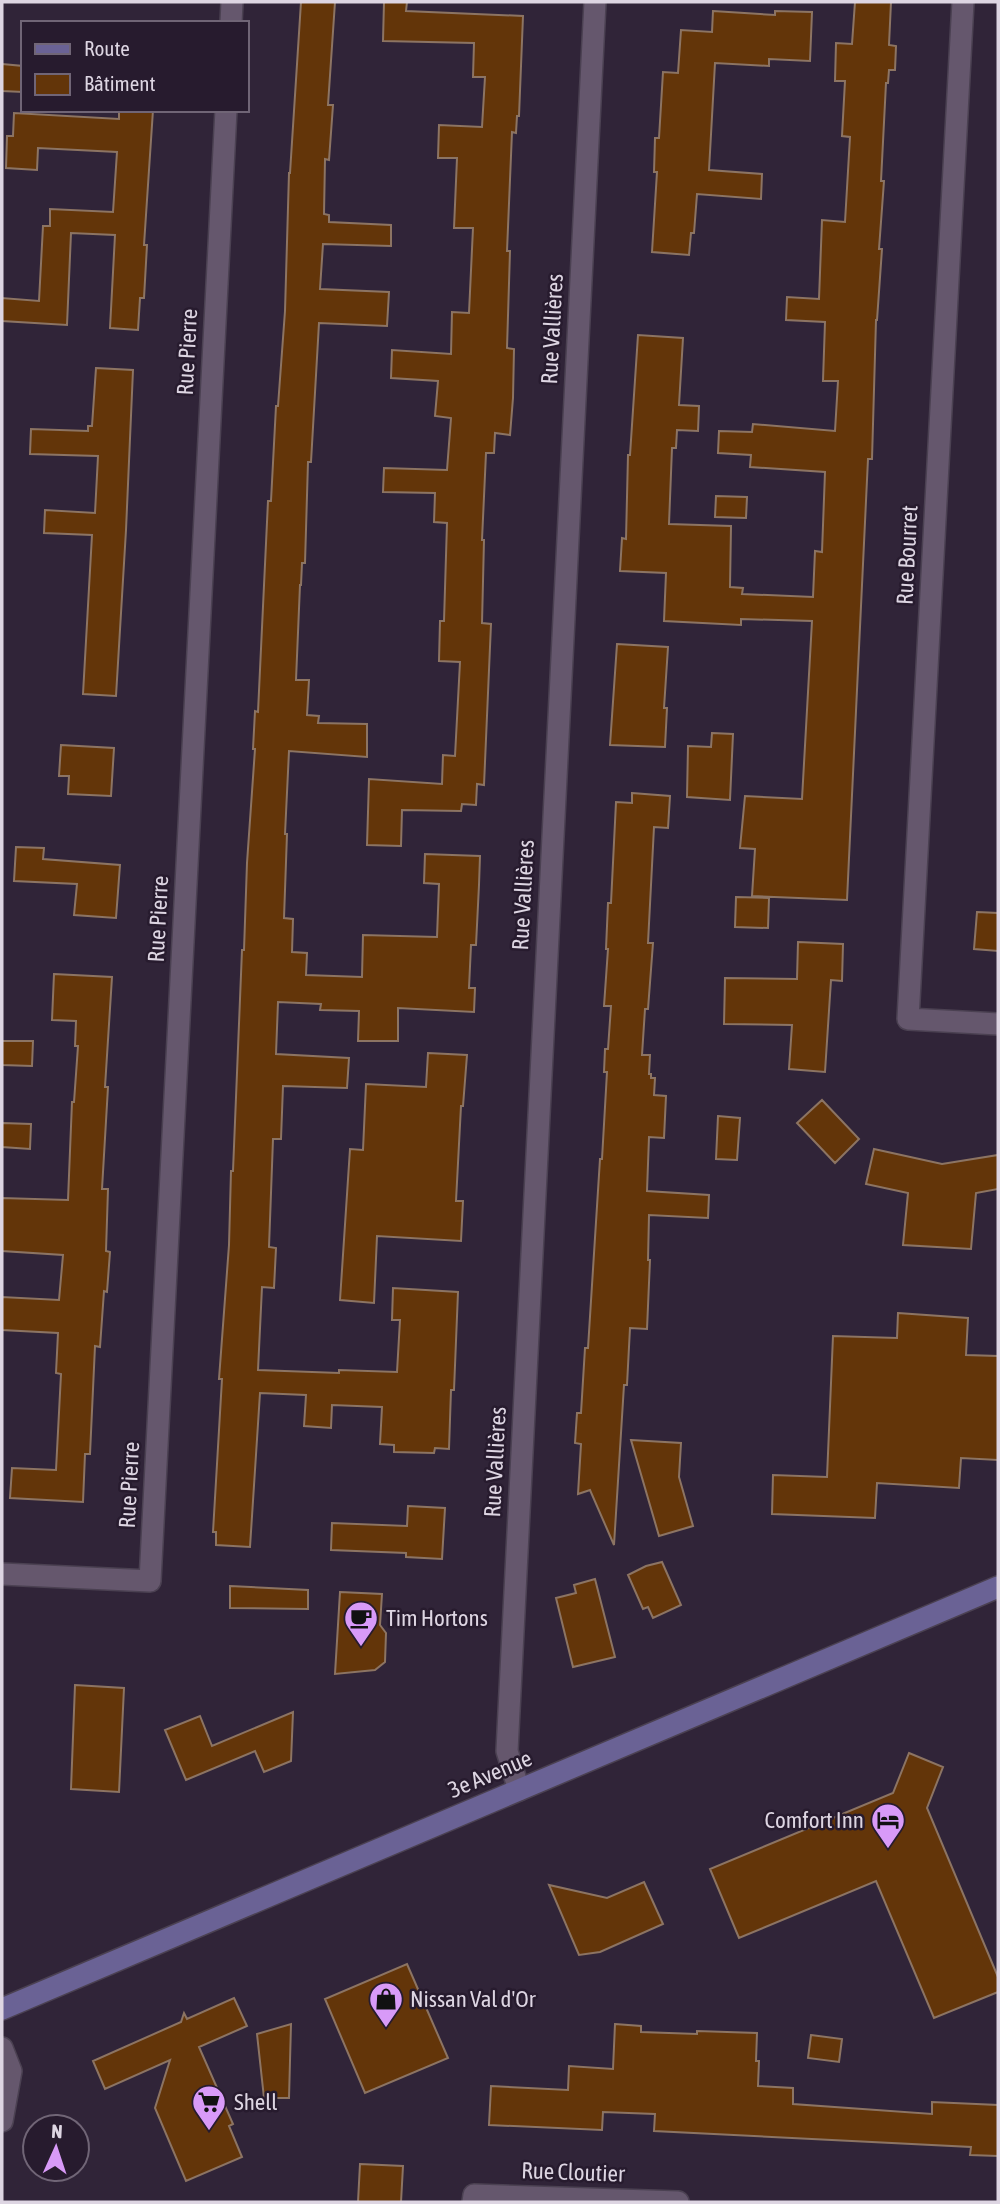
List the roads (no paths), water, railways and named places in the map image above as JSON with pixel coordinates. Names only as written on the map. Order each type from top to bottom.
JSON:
[{"type":"main road","name":"3e Avenue","points":[[2,2009],[998,1587]]},
{"type":"street","points":[[231,21],[232,2]]},
{"type":"street","name":"Rue Vallières","points":[[519,1790],[507,1751],[595,2]]},
{"type":"street","name":"Rue Bourret","points":[[963,2],[908,1020],[998,1024]]},
{"type":"street","name":"Rue Pierre","points":[[2,1574],[150,1581],[226,112]]},
{"type":"street","points":[[2,2048],[11,2071],[2,2121]]},
{"type":"street","name":"Rue Cloutier","points":[[473,2202],[474,2195],[678,2202]]},
{"type":"place","name":"Tim Hortons","points":[[361,1648]]},
{"type":"place","name":"Comfort Inn","points":[[888,1850]]},
{"type":"place","name":"Nissan Val d'Or","points":[[386,2029]]},
{"type":"place","name":"Shell","points":[[209,2132]]}]
